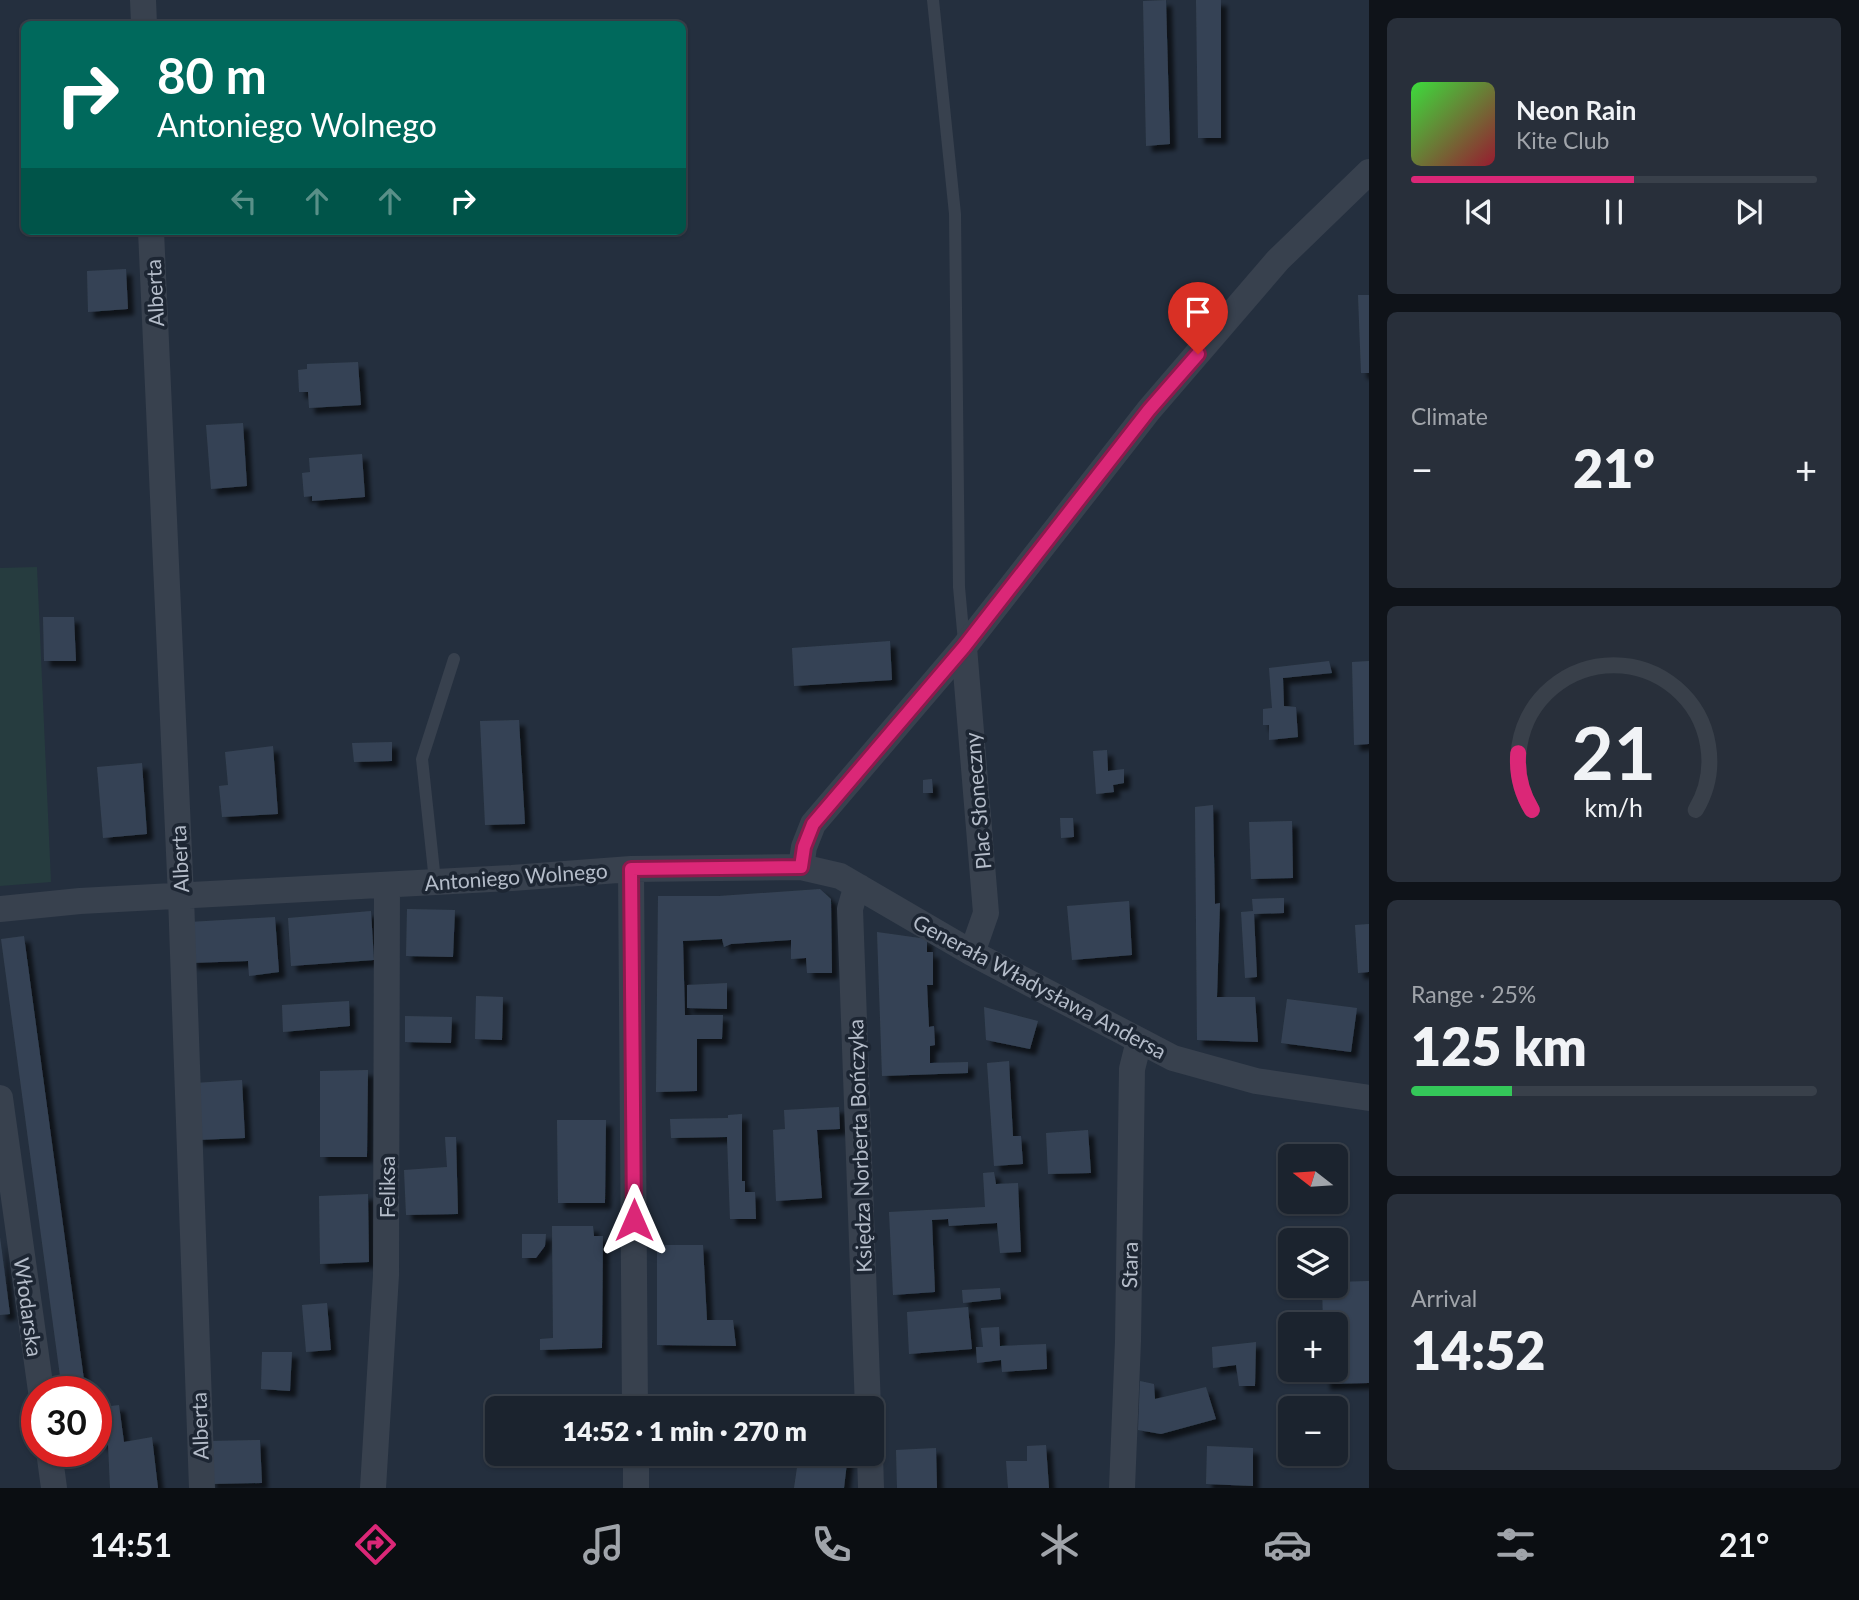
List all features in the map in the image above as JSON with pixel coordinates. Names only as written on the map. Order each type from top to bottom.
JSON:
[{"type":"street","points":[[143,0],[144,21]]},
{"type":"street","points":[[801,867],[804,847],[813,824],[964,647],[1149,410],[1278,260],[1369,172]]},
{"type":"street","name":"Alberta","points":[[151,235],[181,897],[202,1488]]},
{"type":"street","name":"Plac Słoneczny","points":[[964,647],[986,913],[972,953]]},
{"type":"street","name":"Antoniego Wolnego","points":[[0,909],[80,901],[631,869],[801,867]]},
{"type":"street","name":"Generała Władysława Andersa","points":[[801,867],[823,870],[859,887],[972,953],[1173,1058],[1256,1081],[1369,1098]]},
{"type":"street","points":[[631,869],[635,1396]]},
{"type":"street","name":"Feliksa","points":[[373,1488],[386,1275],[387,885]]},
{"type":"street","name":"Księdza Norberta Bończyka","points":[[859,887],[856,888],[850,909],[868,1396]]},
{"type":"street","name":"Stara","points":[[1122,1488],[1128,1341],[1132,1069],[1137,1049],[1142,1044]]},
{"type":"street","name":"Włodarska","points":[[0,1098],[39,1376]]},
{"type":"street","points":[[636,1466],[636,1488]]},
{"type":"street","points":[[870,1466],[871,1488]]},
{"type":"street","points":[[51,1467],[54,1488]]},
{"type":"lane","points":[[933,0],[955,214],[959,587],[964,647]]},
{"type":"lane","points":[[435,881],[422,759],[454,659]]},
{"type":"green space","points":[[37,567],[51,882],[0,886],[0,568]]},
{"type":"building","points":[[1166,0],[1170,144],[1146,146],[1143,1]]},
{"type":"building","points":[[1196,0],[1221,0],[1221,138],[1198,138]]},
{"type":"building","points":[[126,269],[128,309],[88,312],[87,271]]},
{"type":"building","points":[[1358,295],[1369,295],[1369,373],[1361,373]]},
{"type":"building","points":[[358,362],[361,405],[309,408],[308,392],[299,392],[298,370],[307,369],[307,364]]},
{"type":"building","points":[[243,423],[247,486],[211,489],[206,425]]},
{"type":"building","points":[[362,454],[365,497],[312,501],[312,496],[304,497],[302,473],[310,472],[309,458]]},
{"type":"building","points":[[43,617],[74,617],[76,661],[44,661]]},
{"type":"building","points":[[890,641],[892,680],[794,686],[792,648]]},
{"type":"building","points":[[1329,661],[1332,673],[1283,678],[1284,706],[1296,707],[1298,737],[1269,740],[1269,725],[1263,725],[1263,709],[1272,708],[1269,668]]},
{"type":"building","points":[[1369,661],[1369,744],[1354,745],[1352,662]]},
{"type":"building","points":[[519,720],[525,824],[485,825],[480,721]]},
{"type":"building","points":[[392,742],[392,761],[354,762],[352,743]]},
{"type":"building","points":[[273,746],[278,814],[222,817],[219,786],[228,785],[225,752]]},
{"type":"building","points":[[1107,750],[1108,771],[1124,769],[1124,783],[1113,785],[1114,792],[1096,794],[1093,751]]},
{"type":"building","points":[[142,763],[147,834],[103,838],[97,767]]},
{"type":"building","points":[[932,779],[933,793],[923,793],[923,780]]},
{"type":"building","points":[[1213,805],[1215,904],[1220,903],[1217,997],[1255,997],[1258,1042],[1197,1040],[1195,807]]},
{"type":"building","points":[[1060,818],[1073,818],[1074,837],[1061,838]]},
{"type":"building","points":[[1292,821],[1293,878],[1251,879],[1249,822]]},
{"type":"building","points":[[820,889],[831,899],[832,973],[807,973],[806,958],[791,959],[791,940],[731,944],[724,947],[722,939],[683,941],[685,1015],[723,1015],[722,1039],[697,1039],[697,1091],[656,1092],[658,896],[719,896]]},
{"type":"building","points":[[1284,898],[1284,913],[1254,914],[1257,977],[1245,978],[1241,912],[1253,911],[1252,899]]},
{"type":"building","points":[[1129,901],[1132,955],[1072,960],[1067,906]]},
{"type":"building","points":[[407,909],[455,910],[453,957],[406,956]]},
{"type":"building","points":[[371,911],[374,960],[291,966],[288,918]]},
{"type":"building","points":[[275,917],[279,972],[249,976],[248,961],[191,963],[189,922]]},
{"type":"building","points":[[1369,924],[1369,972],[1358,973],[1355,925]]},
{"type":"building","points":[[877,932],[927,939],[927,952],[933,952],[933,985],[927,985],[929,1027],[934,1026],[935,1045],[930,1046],[930,1063],[968,1062],[968,1073],[882,1076]]},
{"type":"building","points":[[24,936],[84,1376],[60,1376],[1,939]]},
{"type":"building","points":[[727,983],[727,1009],[687,1008],[687,985]]},
{"type":"building","points":[[476,996],[503,997],[502,1040],[475,1039]]},
{"type":"building","points":[[1287,999],[1357,1008],[1351,1052],[1281,1043]]},
{"type":"building","points":[[349,1001],[350,1026],[283,1032],[282,1005]]},
{"type":"building","points":[[984,1007],[1038,1021],[1030,1049],[986,1040]]},
{"type":"building","points":[[405,1016],[452,1017],[451,1043],[405,1042]]},
{"type":"building","points":[[1009,1061],[1013,1136],[1021,1136],[1023,1164],[994,1166],[987,1063]]},
{"type":"building","points":[[368,1070],[367,1157],[320,1157],[320,1071]]},
{"type":"building","points":[[242,1080],[245,1138],[197,1140],[194,1083]]},
{"type":"building","points":[[839,1107],[840,1129],[817,1130],[822,1198],[776,1201],[773,1130],[785,1129],[784,1110]]},
{"type":"building","points":[[742,1114],[742,1181],[745,1181],[745,1192],[755,1192],[756,1219],[730,1219],[727,1137],[671,1138],[670,1119],[728,1118],[728,1115]]},
{"type":"building","points":[[557,1120],[606,1120],[605,1203],[558,1203]]},
{"type":"building","points":[[1088,1130],[1091,1173],[1048,1174],[1046,1133]]},
{"type":"building","points":[[445,1137],[456,1137],[458,1214],[406,1215],[404,1170],[447,1167]]},
{"type":"building","points":[[994,1172],[996,1184],[1018,1183],[1021,1252],[1000,1253],[997,1223],[949,1226],[948,1219],[932,1220],[935,1292],[893,1295],[889,1212],[985,1207],[983,1173]]},
{"type":"building","points":[[368,1194],[369,1262],[320,1264],[319,1196]]},
{"type":"building","points":[[552,1226],[593,1226],[594,1236],[603,1236],[602,1348],[540,1350],[540,1339],[553,1338]]},
{"type":"building","points":[[522,1234],[546,1234],[545,1246],[536,1258],[522,1258]]},
{"type":"building","points":[[0,1237],[10,1314],[0,1315]]},
{"type":"building","points":[[657,1245],[703,1245],[707,1320],[733,1320],[736,1346],[657,1345]]},
{"type":"building","points":[[1369,1281],[1369,1383],[1324,1384],[1348,1382],[1348,1312],[1323,1312],[1322,1298],[1348,1298],[1348,1282]]},
{"type":"building","points":[[1000,1288],[1001,1299],[963,1303],[962,1290]]},
{"type":"building","points":[[327,1303],[331,1350],[306,1352],[302,1305]]},
{"type":"building","points":[[968,1307],[972,1349],[909,1354],[907,1312]]},
{"type":"building","points":[[999,1327],[1000,1346],[1046,1344],[1047,1369],[1002,1372],[1001,1360],[977,1363],[976,1347],[983,1347],[981,1328]]},
{"type":"building","points":[[1256,1342],[1255,1386],[1239,1386],[1236,1365],[1213,1368],[1212,1347]]},
{"type":"building","points":[[262,1352],[292,1352],[290,1391],[261,1389]]},
{"type":"building","points":[[1140,1381],[1154,1384],[1155,1399],[1206,1387],[1216,1419],[1161,1434],[1138,1430]]},
{"type":"building","points":[[119,1405],[124,1442],[152,1437],[158,1488],[110,1488],[112,1406]]},
{"type":"building","points":[[260,1440],[262,1483],[210,1484],[209,1441]]},
{"type":"building","points":[[1046,1445],[1049,1488],[1008,1488],[1006,1461],[1027,1461],[1027,1446]]},
{"type":"building","points":[[1207,1446],[1253,1448],[1253,1486],[1206,1484]]},
{"type":"building","points":[[936,1448],[937,1488],[897,1488],[896,1450]]},
{"type":"building","points":[[797,1466],[847,1466],[844,1488],[794,1488]]},
{"type":"route","points":[[634,1220],[631,869],[801,867],[807,836],[813,824],[964,647],[1149,410],[1198,354]]}]
